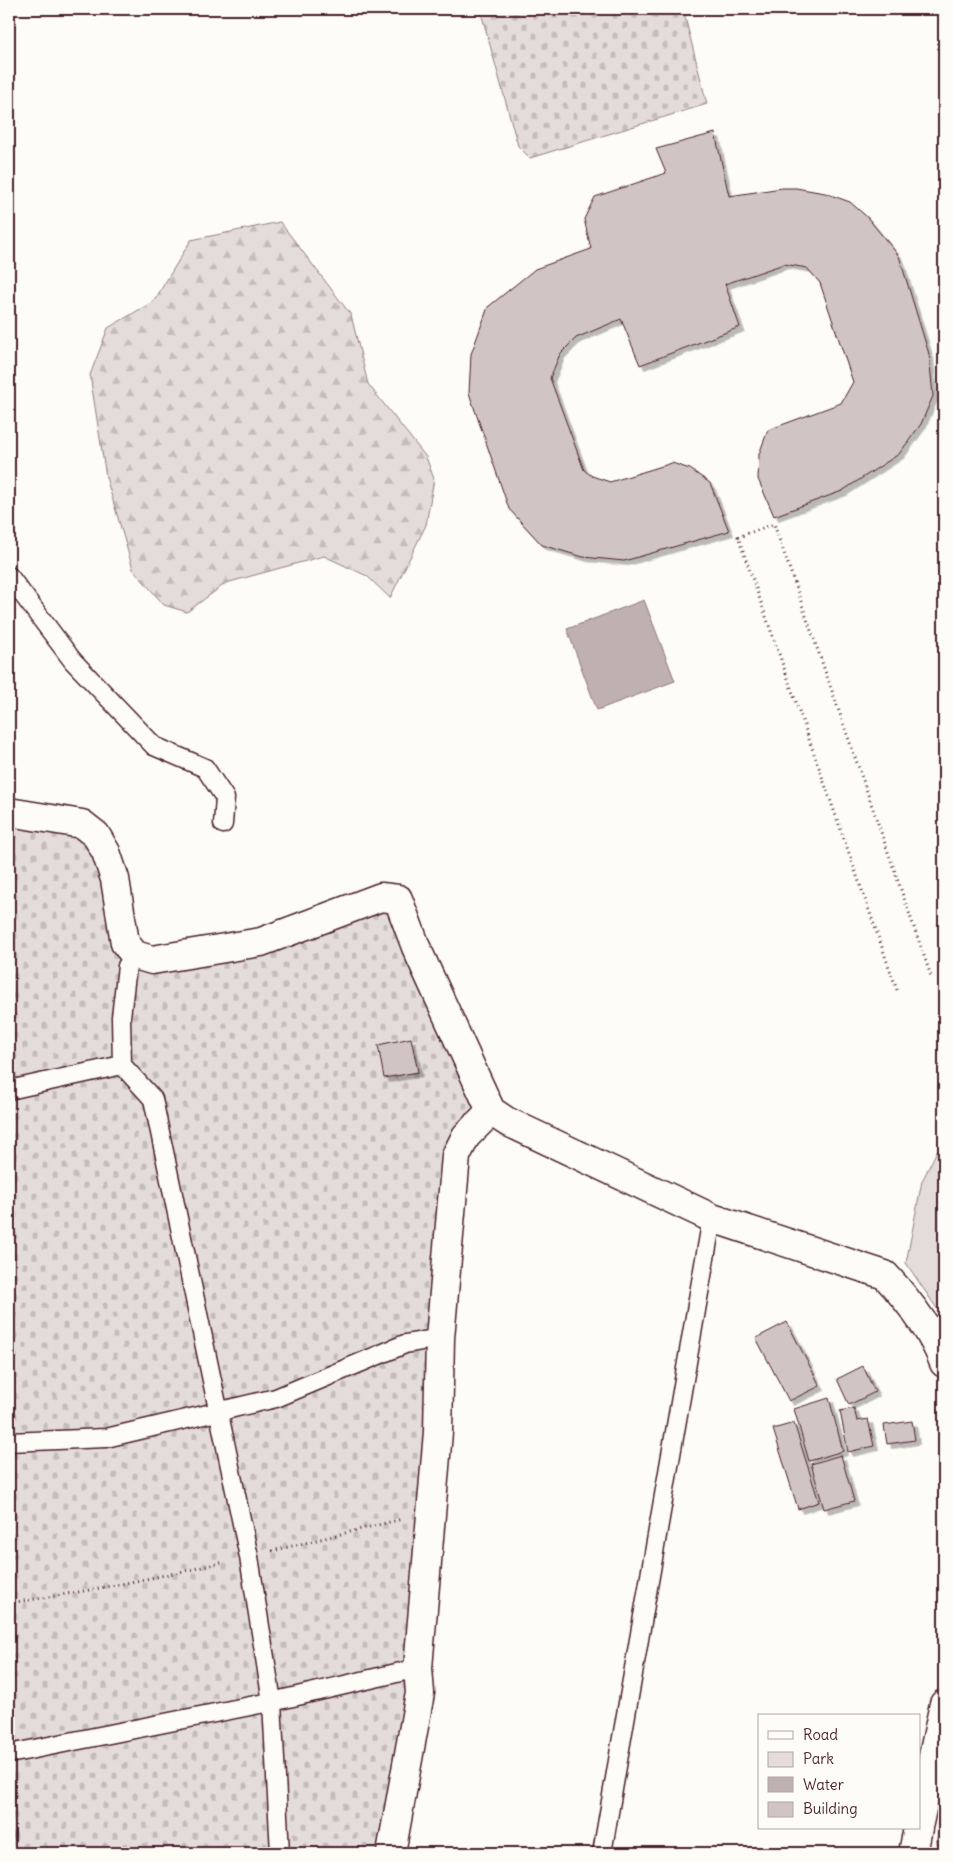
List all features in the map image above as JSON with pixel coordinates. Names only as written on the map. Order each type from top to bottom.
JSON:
[{"type":"street","points":[[9,812],[82,824],[96,835],[106,852],[115,879],[124,943],[134,955],[152,960],[261,942],[380,897],[398,899],[416,947],[490,1111],[506,1121],[712,1218],[885,1276],[906,1298],[938,1347],[944,1363]]},
{"type":"street","points":[[391,1853],[420,1693],[418,1668],[438,1432],[440,1338],[456,1156],[466,1136],[490,1111]]},
{"type":"street","points":[[920,1818],[944,1704]]},
{"type":"street","points":[[913,1853],[918,1830]]},
{"type":"lane","points":[[9,576],[73,661],[154,746],[205,768],[225,798],[223,824]]},
{"type":"lane","points":[[134,955],[127,966],[121,1017],[122,1065],[153,1099],[248,1557],[272,1702],[280,1853]]},
{"type":"lane","points":[[9,1090],[122,1065]]},
{"type":"lane","points":[[602,1853],[712,1218]]},
{"type":"lane","points":[[9,1442],[106,1438],[276,1398],[405,1344],[440,1338]]},
{"type":"lane","points":[[9,1754],[272,1702],[418,1668]]},
{"type":"path","points":[[897,990],[738,537],[774,524],[931,976]]},
{"type":"path","points":[[9,1603],[53,1597],[149,1579],[248,1557],[400,1519],[430,1515]]},
{"type":"green space","points":[[480,9],[683,9],[707,104],[530,158],[518,146]]},
{"type":"green space","points":[[280,222],[351,315],[368,384],[426,457],[434,479],[426,525],[390,598],[367,576],[324,556],[226,583],[187,612],[164,605],[133,569],[106,477],[90,375],[108,328],[154,301],[191,240]]},
{"type":"green space","points":[[9,812],[82,824],[125,943],[152,960],[381,897],[491,1111],[466,1136],[438,1432],[391,1853],[9,1853]]},
{"type":"green space","points":[[944,1137],[944,1319],[906,1263],[922,1181]]},
{"type":"green space","points":[[944,1803],[944,1853],[934,1853]]},
{"type":"water","points":[[644,600],[675,681],[597,710],[567,629]]},
{"type":"building","points":[[715,133],[729,196],[782,188],[796,188],[825,193],[850,202],[867,217],[899,256],[929,354],[933,396],[921,424],[899,454],[842,491],[774,516],[758,479],[759,454],[768,430],[841,403],[853,382],[820,283],[807,268],[784,264],[725,284],[740,327],[640,365],[621,319],[576,338],[560,354],[550,378],[584,470],[592,476],[610,482],[672,463],[690,469],[710,483],[729,531],[624,561],[583,557],[542,545],[509,509],[469,393],[471,354],[488,307],[535,269],[591,249],[584,219],[595,197],[666,173],[656,149]]},
{"type":"building","points":[[411,1038],[418,1072],[384,1078],[378,1045]]},
{"type":"building","points":[[787,1322],[820,1386],[789,1401],[756,1338]]},
{"type":"building","points":[[863,1366],[875,1392],[849,1405],[837,1379]]},
{"type":"building","points":[[829,1398],[843,1451],[809,1461],[794,1409]]},
{"type":"building","points":[[854,1408],[857,1421],[868,1419],[874,1446],[848,1452],[840,1411]]},
{"type":"building","points":[[912,1421],[915,1440],[887,1444],[884,1425]]},
{"type":"building","points":[[794,1423],[819,1502],[798,1509],[773,1429]]},
{"type":"building","points":[[841,1455],[854,1501],[824,1509],[811,1464]]}]
